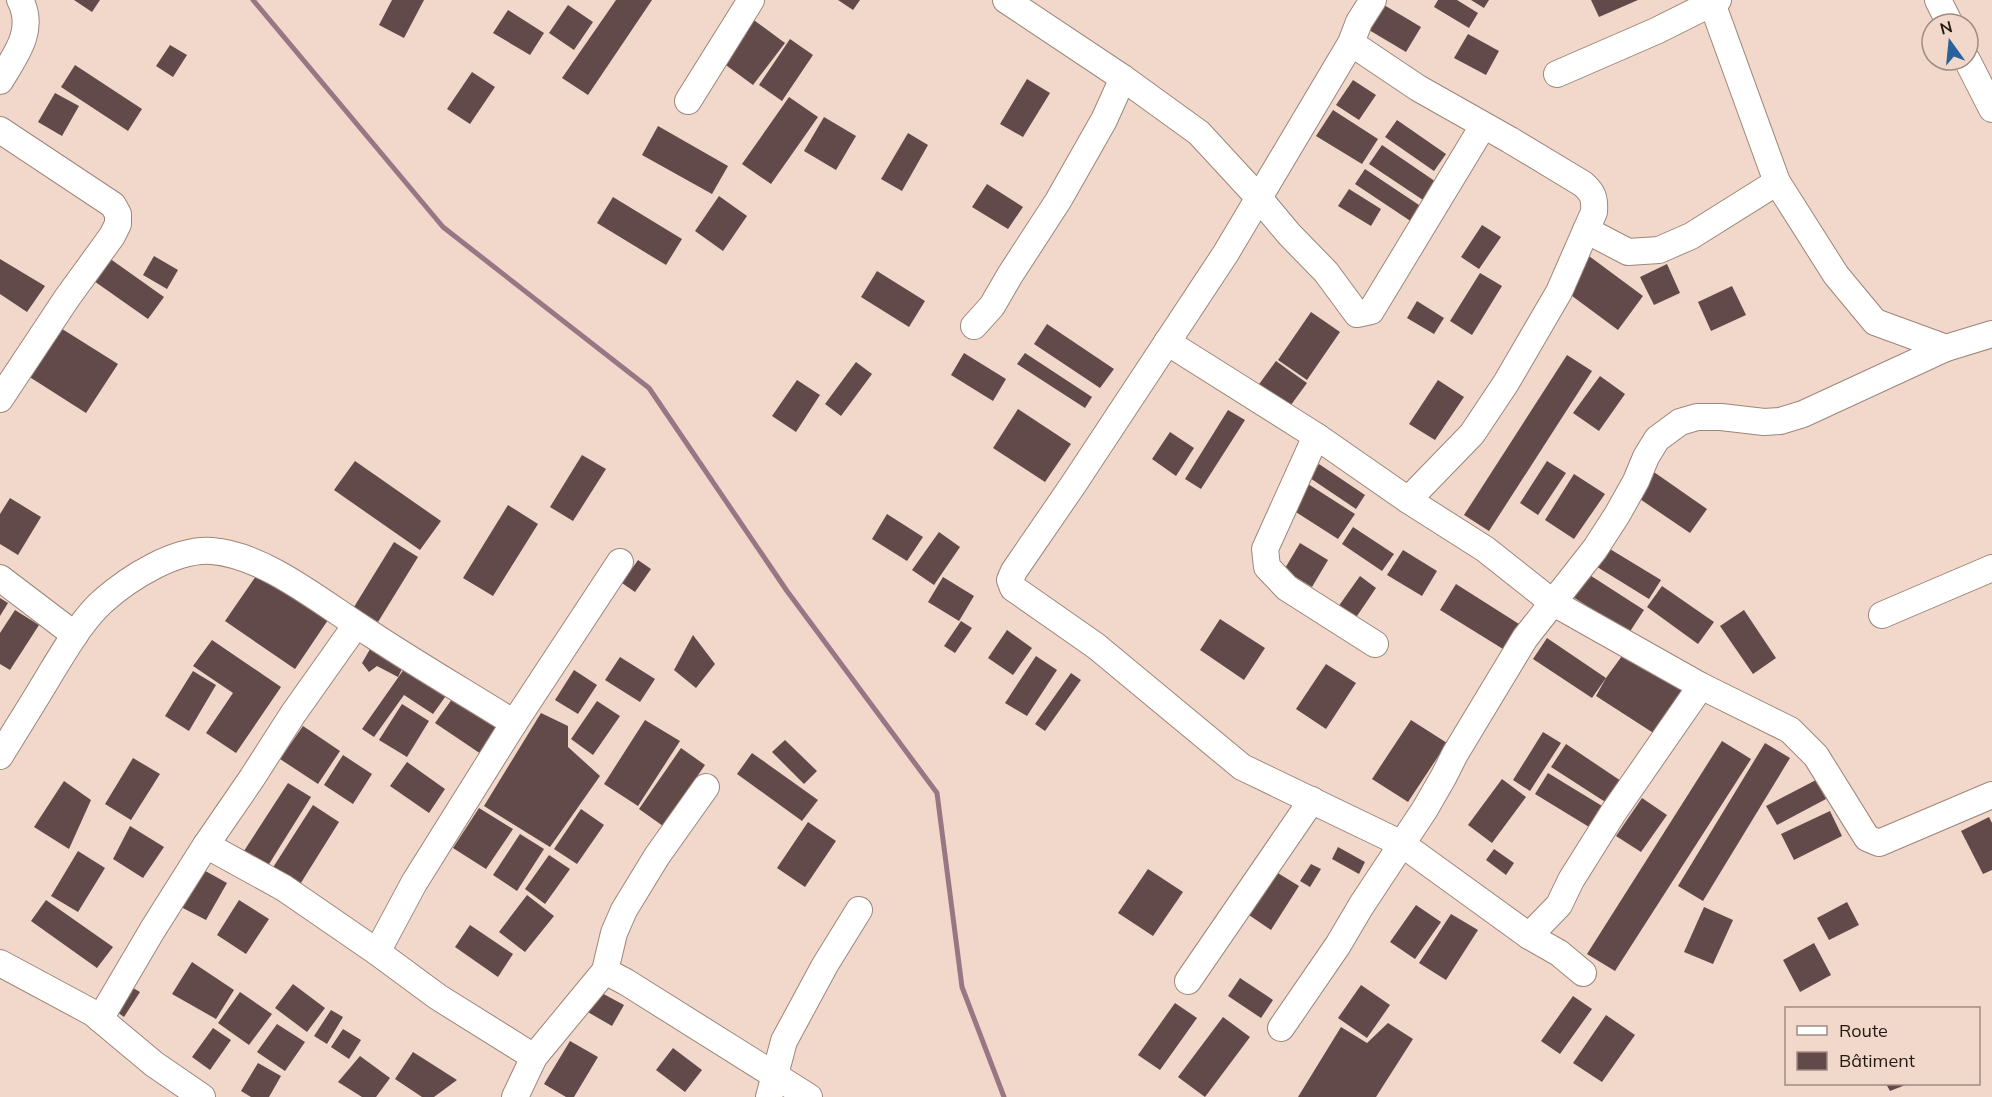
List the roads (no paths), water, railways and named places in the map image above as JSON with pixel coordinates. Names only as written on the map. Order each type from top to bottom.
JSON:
[{"type":"street","points":[[0,81],[25,36],[26,24],[20,0]]},
{"type":"street","points":[[688,101],[751,0]]},
{"type":"street","points":[[1006,0],[1123,78],[1199,133],[1326,272],[1357,314],[1371,311],[1483,126]]},
{"type":"street","points":[[1373,0],[1359,22],[1351,43],[1226,253],[1010,580],[1013,588],[1096,646],[1242,767],[1402,844],[1529,936],[1559,953],[1583,973]]},
{"type":"street","points":[[1557,74],[1656,31],[1715,1],[1777,182],[1836,275],[1875,322],[1946,348]]},
{"type":"street","points":[[1351,43],[1418,88],[1583,184],[1592,192],[1595,201],[1594,212],[1559,292],[1536,333],[1472,434],[1408,500]]},
{"type":"street","points":[[1973,72],[1992,109]]},
{"type":"street","points":[[974,326],[992,306],[1058,201],[1104,120],[1123,78]]},
{"type":"street","points":[[0,130],[113,205],[118,214],[118,224],[112,237],[0,399]]},
{"type":"street","points":[[1586,230],[1628,252],[1659,250],[1691,236],[1777,182]]},
{"type":"street","points":[[1281,1028],[1338,945],[1435,792],[1455,754],[1525,638],[1612,524],[1657,439],[1680,422],[1697,417],[1764,422],[1780,421],[1803,414],[1946,348],[1992,334]]},
{"type":"street","points":[[1167,342],[1316,436],[1408,500],[1485,549],[1552,602],[1701,686],[1790,730],[1816,756],[1867,838],[1879,843],[1992,795]]},
{"type":"street","points":[[1316,436],[1265,549],[1267,567],[1287,588],[1375,644]]},
{"type":"street","points":[[0,756],[75,635],[102,602],[140,574],[167,560],[196,551],[213,550],[256,562],[514,723]]},
{"type":"street","points":[[377,952],[414,883],[514,723],[620,562]]},
{"type":"street","points":[[1882,615],[1992,568]]},
{"type":"street","points":[[0,578],[75,635]]},
{"type":"street","points":[[100,1019],[206,845],[293,714],[356,625]]},
{"type":"street","points":[[1529,936],[1559,905],[1571,880],[1613,813],[1701,686]]},
{"type":"street","points":[[515,1097],[534,1057],[605,971],[614,933],[624,910],[657,856],[706,787]]},
{"type":"street","points":[[1188,981],[1311,800]]},
{"type":"street","points":[[206,845],[284,888],[438,997],[534,1057]]},
{"type":"street","points":[[772,1086],[784,1041],[802,1004],[859,910]]},
{"type":"street","points":[[0,963],[100,1019],[154,1064],[202,1097]]},
{"type":"street","points":[[605,971],[626,982],[772,1086],[808,1097]]},
{"type":"waterway","points":[[253,0],[443,227],[649,388],[787,591],[937,793],[962,987],[1004,1097]]}]
